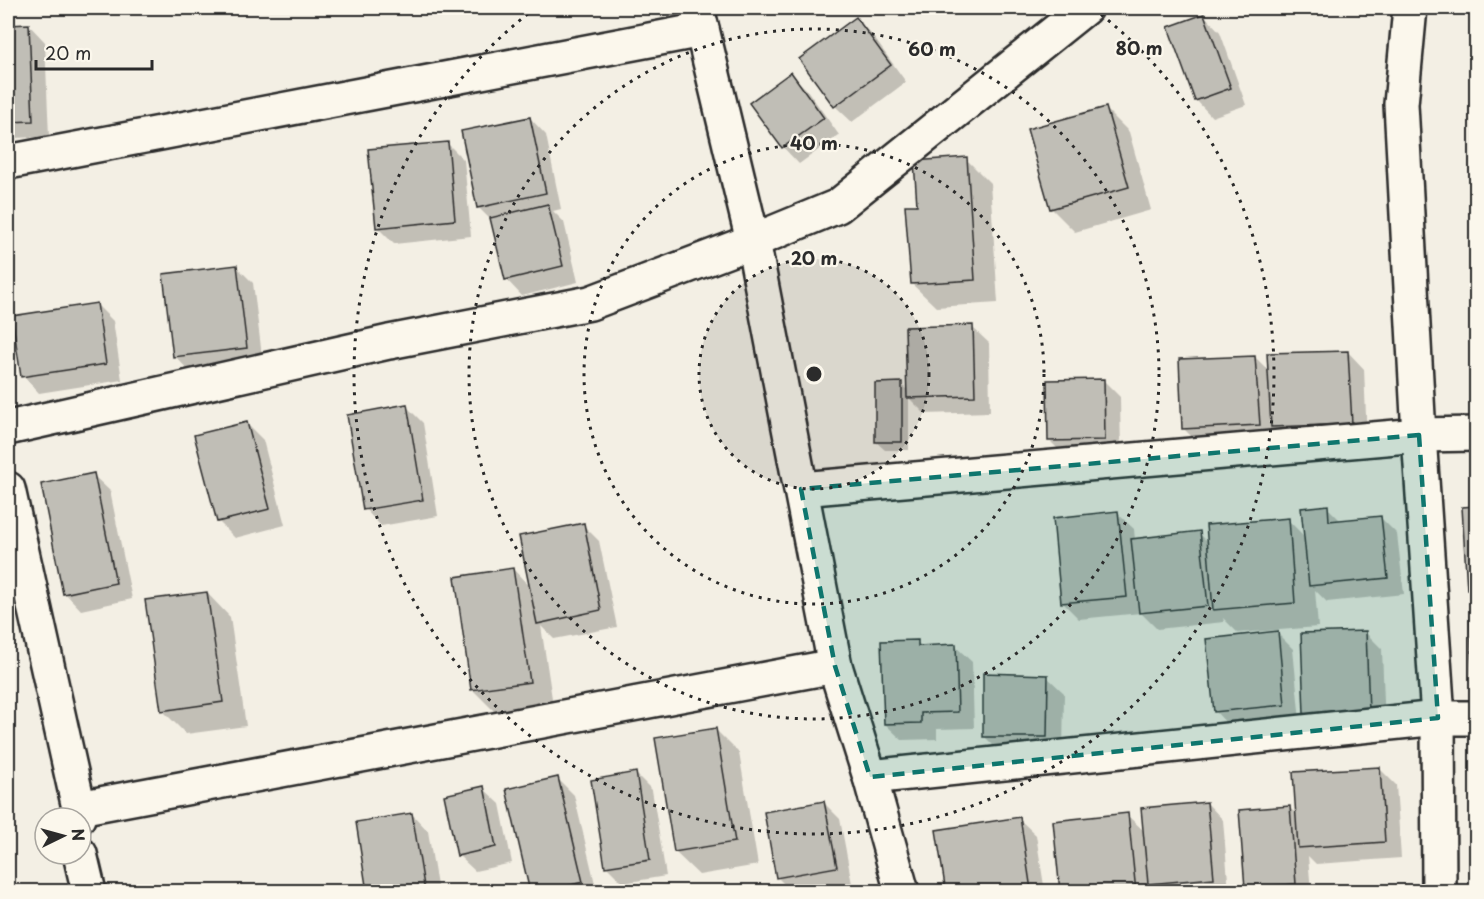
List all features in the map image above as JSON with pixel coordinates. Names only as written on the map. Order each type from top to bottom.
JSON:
[{"type":"street","points":[[8,428],[389,342],[590,303],[753,241],[838,206],[1085,8]]},
{"type":"street","points":[[1410,8],[1401,104],[1419,435],[1438,718],[1439,891]]},
{"type":"street","points":[[8,162],[700,19],[753,241],[835,666],[870,777],[902,891]]},
{"type":"street","points":[[801,489],[1419,435],[1476,434]]},
{"type":"street","points":[[8,489],[76,806]]},
{"type":"street","points":[[93,810],[835,666]]},
{"type":"street","points":[[870,777],[1438,718],[1476,718]]},
{"type":"street","points":[[83,866],[89,891]]},
{"type":"highlighted area","points":[[1419,435],[1438,718],[870,777],[835,666],[801,489]]},
{"type":"building","points":[[1204,14],[1231,88],[1195,101],[1168,27]]},
{"type":"building","points":[[856,17],[891,65],[834,107],[799,59]]},
{"type":"building","points":[[29,24],[33,121],[8,122],[8,25]]},
{"type":"building","points":[[791,72],[824,118],[782,148],[749,103]]},
{"type":"building","points":[[1106,107],[1129,187],[1050,209],[1027,129]]},
{"type":"building","points":[[530,117],[546,193],[477,208],[461,131]]},
{"type":"building","points":[[448,142],[455,220],[376,228],[368,149]]},
{"type":"building","points":[[967,157],[975,280],[911,284],[905,205],[917,205],[914,161]]},
{"type":"building","points":[[548,204],[563,266],[505,280],[490,218]]},
{"type":"building","points":[[237,265],[247,348],[173,357],[163,274]]},
{"type":"building","points":[[97,303],[106,364],[21,377],[12,316]]},
{"type":"building","points":[[973,325],[975,396],[907,398],[905,327]]},
{"type":"building","points":[[1348,351],[1352,424],[1271,427],[1267,353]]},
{"type":"building","points":[[1255,356],[1260,425],[1182,429],[1179,359]]},
{"type":"building","points":[[1104,379],[1105,440],[1048,441],[1047,380]]},
{"type":"building","points":[[902,382],[902,442],[875,442],[875,383]]},
{"type":"building","points":[[407,404],[423,500],[363,510],[347,415]]},
{"type":"building","points":[[247,422],[270,509],[217,522],[194,435]]},
{"type":"building","points":[[94,473],[116,583],[63,594],[41,484]]},
{"type":"building","points":[[1328,505],[1329,521],[1381,516],[1388,578],[1309,586],[1301,508]]},
{"type":"building","points":[[1476,506],[1476,590],[1467,590],[1462,507]]},
{"type":"building","points":[[1118,511],[1127,597],[1061,603],[1053,518]]},
{"type":"building","points":[[1289,518],[1295,603],[1213,610],[1206,525]]},
{"type":"building","points":[[584,523],[601,610],[537,624],[519,536]]},
{"type":"building","points":[[1200,531],[1208,606],[1139,613],[1131,539]]},
{"type":"building","points":[[513,568],[530,682],[471,690],[455,577]]},
{"type":"building","points":[[207,592],[223,702],[161,711],[145,600]]},
{"type":"building","points":[[1470,616],[1476,616],[1476,697],[1473,697]]},
{"type":"building","points":[[1278,631],[1285,705],[1214,712],[1206,639]]},
{"type":"building","points":[[1366,631],[1369,712],[1304,714],[1301,633]]},
{"type":"building","points":[[918,640],[918,646],[956,644],[958,712],[921,713],[921,723],[884,724],[881,641]]},
{"type":"building","points":[[983,673],[1048,675],[1047,737],[983,737]]},
{"type":"building","points":[[716,728],[735,842],[674,852],[655,738]]},
{"type":"building","points":[[1380,767],[1385,842],[1298,848],[1293,772]]},
{"type":"building","points":[[636,772],[650,860],[605,867],[591,780]]},
{"type":"building","points":[[558,777],[583,882],[542,892],[530,892],[506,789]]},
{"type":"building","points":[[484,786],[496,847],[457,856],[444,795]]},
{"type":"building","points":[[824,801],[837,867],[776,878],[764,812]]},
{"type":"building","points":[[1207,802],[1214,878],[1148,884],[1141,808]]},
{"type":"building","points":[[1290,806],[1296,884],[1245,888],[1239,810]]},
{"type":"building","points":[[412,813],[425,892],[367,892],[356,822]]},
{"type":"building","points":[[1128,813],[1136,892],[1060,892],[1053,821]]},
{"type":"building","points":[[1020,817],[1031,890],[946,892],[936,830]]}]
